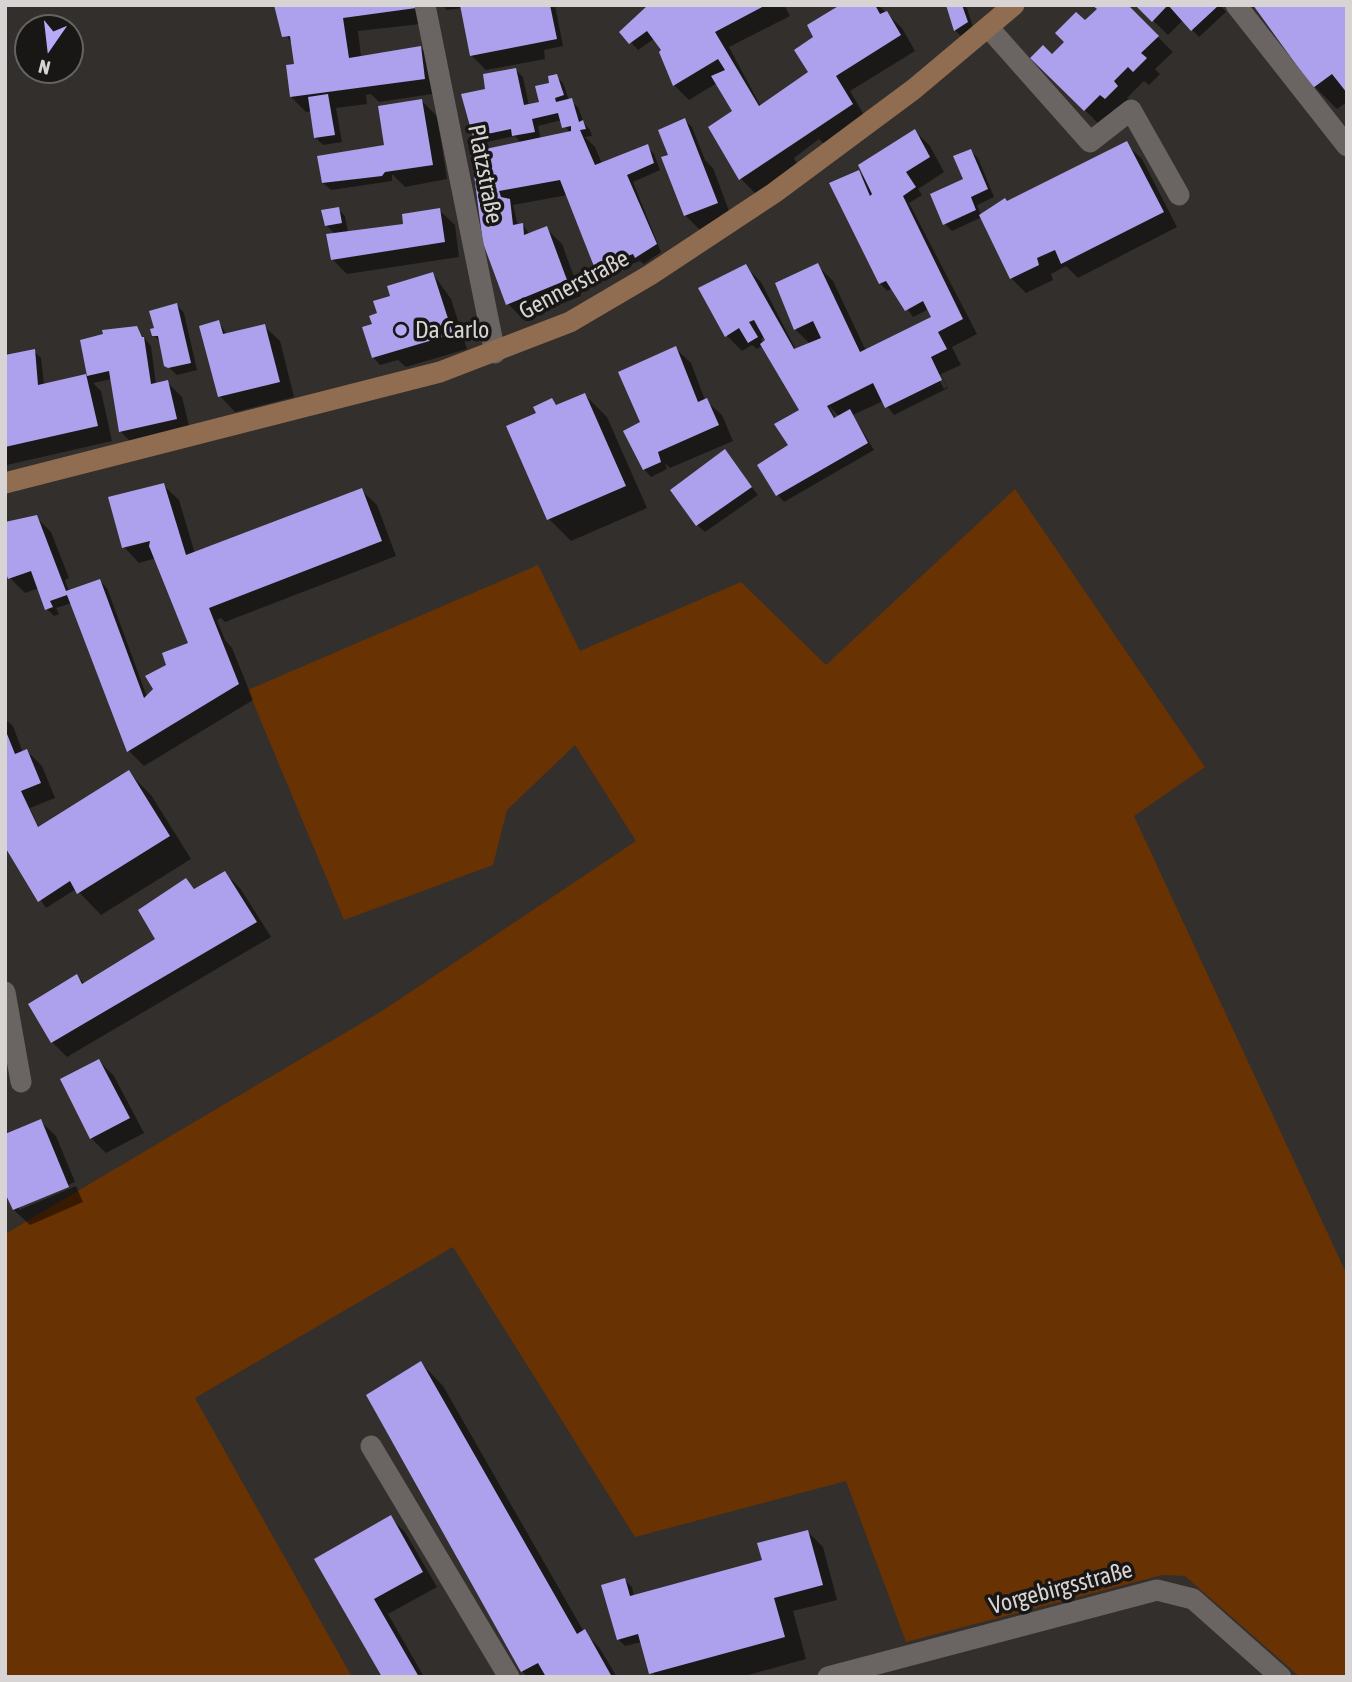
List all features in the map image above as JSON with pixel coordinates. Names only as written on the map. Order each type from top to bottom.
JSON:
[{"type":"street","name":"Platzstraße","points":[[425,5],[495,353]]},
{"type":"street","name":"Gennerstraße","points":[[5,483],[440,372],[570,322],[650,275],[774,193],[914,89],[1014,5]]},
{"type":"street","points":[[1236,5],[1347,146]]},
{"type":"street","points":[[988,27],[1090,142],[1130,110],[1179,195]]},
{"type":"street","points":[[5,992],[21,1082]]},
{"type":"street","points":[[371,1446],[509,1677]]},
{"type":"street","name":"Vorgebirgsstraße","points":[[828,1677],[1157,1590],[1193,1600],[1281,1677]]},
{"type":"shaded area","points":[[1015,489],[1205,767],[1134,816],[1347,1275],[1347,1677],[1300,1677],[1185,1576],[1162,1575],[906,1642],[846,1481],[635,1537],[453,1247],[195,1398],[352,1677],[5,1677],[5,1234],[382,1011],[636,841],[575,745],[507,810],[493,865],[344,920],[248,690],[538,565],[580,651],[741,582],[826,665]]},
{"type":"building","points":[[274,5],[415,5],[416,8],[343,18],[349,58],[421,46],[425,79],[290,97],[286,65],[294,64],[290,36],[282,37]]},
{"type":"building","points":[[460,5],[550,5],[557,39],[470,56]]},
{"type":"building","points":[[648,5],[766,5],[715,32],[759,106],[808,72],[794,50],[813,37],[807,25],[840,5],[875,5],[880,14],[887,11],[901,35],[836,76],[853,104],[739,180],[708,127],[732,111],[711,76],[725,70],[718,59],[673,86],[659,52],[661,50],[647,31],[629,44],[619,32]]},
{"type":"building","points":[[946,5],[962,5],[968,22],[954,31]]},
{"type":"building","points":[[1092,5],[1128,5],[1159,36],[1141,53],[1147,58],[1133,72],[1128,67],[1114,81],[1118,86],[1105,99],[1100,95],[1084,111],[1030,58],[1043,45],[1052,54],[1064,42],[1055,33],[1076,12],[1085,20],[1097,9]]},
{"type":"building","points":[[1135,5],[1168,5],[1152,22]]},
{"type":"building","points":[[1168,5],[1219,5],[1191,31]]},
{"type":"building","points":[[1253,5],[1347,5],[1347,93],[1332,74],[1313,88]]},
{"type":"building","points":[[516,68],[524,105],[539,102],[535,86],[549,83],[548,76],[557,74],[564,95],[555,98],[556,102],[572,98],[579,122],[583,120],[586,129],[580,130],[595,165],[648,144],[654,163],[627,175],[657,244],[635,258],[633,254],[595,269],[560,180],[499,191],[501,197],[510,199],[513,225],[523,223],[524,235],[547,226],[567,280],[506,305],[483,243],[471,152],[571,131],[571,126],[562,128],[558,113],[532,119],[535,132],[512,136],[511,129],[473,137],[461,94],[485,89],[483,74]]},
{"type":"building","points":[[328,94],[335,135],[314,138],[308,97]]},
{"type":"building","points":[[422,99],[433,165],[385,172],[382,176],[322,183],[317,156],[384,145],[378,106]]},
{"type":"building","points":[[685,118],[718,203],[684,216],[661,157],[668,155],[658,130]]},
{"type":"building","points":[[915,129],[930,157],[906,172],[916,187],[903,196],[963,319],[938,332],[947,349],[931,357],[942,380],[885,408],[873,383],[827,406],[834,418],[850,409],[868,443],[776,496],[757,465],[788,445],[774,424],[799,410],[760,344],[765,340],[754,320],[749,322],[758,337],[748,343],[739,328],[725,337],[698,288],[746,264],[794,349],[821,338],[813,321],[794,330],[775,283],[818,263],[860,352],[931,317],[923,301],[905,311],[886,281],[879,284],[829,183],[859,170],[870,196],[872,194],[858,165]]},
{"type":"building","points":[[1127,141],[1164,212],[1061,264],[1055,250],[1037,258],[1039,265],[1010,279],[979,215],[1005,198],[1007,201]]},
{"type":"building","points":[[971,149],[988,189],[971,197],[976,210],[943,225],[930,194],[963,179],[953,156]]},
{"type":"building","points":[[339,207],[342,223],[325,226],[321,210]]},
{"type":"building","points":[[440,208],[445,242],[331,260],[326,234],[403,224],[402,214]]},
{"type":"building","points":[[433,272],[453,334],[372,358],[362,327],[372,324],[369,316],[377,313],[373,301],[390,296],[387,286]]},
{"type":"building","points":[[177,303],[191,363],[168,368],[164,366],[158,336],[152,336],[150,329],[154,328],[149,311]]},
{"type":"building","points":[[219,320],[223,334],[265,324],[280,382],[218,397],[199,326]]},
{"type":"building","points":[[137,326],[144,337],[151,384],[168,380],[177,419],[119,432],[109,371],[87,376],[80,340],[103,334],[102,330]]},
{"type":"building","points":[[676,346],[698,402],[707,398],[719,425],[658,452],[661,462],[643,470],[623,431],[640,422],[618,372]]},
{"type":"building","points":[[35,349],[38,385],[86,374],[98,426],[5,447],[5,355]]},
{"type":"building","points":[[585,393],[626,486],[547,520],[506,426],[536,413],[533,407],[552,398],[556,405]]},
{"type":"building","points":[[725,449],[752,487],[696,526],[670,490]]},
{"type":"building","points":[[164,483],[186,555],[362,488],[382,541],[209,608],[239,684],[127,752],[67,595],[50,601],[53,607],[45,610],[31,571],[8,579],[5,570],[5,522],[37,515],[66,591],[100,579],[144,698],[153,689],[145,676],[166,665],[162,653],[188,643],[149,546],[150,541],[122,548],[108,497]]},
{"type":"building","points":[[5,729],[15,754],[27,749],[41,783],[21,791],[38,827],[129,770],[170,836],[77,894],[70,881],[38,902],[5,847]]},
{"type":"building","points":[[225,871],[257,922],[51,1043],[28,1004],[77,974],[82,984],[155,939],[138,910],[186,878],[194,889]]},
{"type":"building","points":[[99,1059],[130,1118],[90,1139],[60,1079]]},
{"type":"building","points":[[41,1119],[69,1187],[13,1210],[5,1193],[5,1134]]},
{"type":"building","points":[[421,1361],[577,1634],[585,1629],[612,1677],[546,1677],[538,1663],[521,1672],[366,1395]]},
{"type":"building","points":[[391,1515],[423,1572],[374,1599],[419,1677],[382,1677],[314,1559]]},
{"type":"building","points":[[808,1530],[823,1585],[774,1598],[785,1637],[649,1674],[638,1634],[617,1640],[601,1585],[625,1578],[630,1596],[762,1560],[757,1543]]},
{"type":"place","name":"Da Carlo","points":[[401,330]]}]
